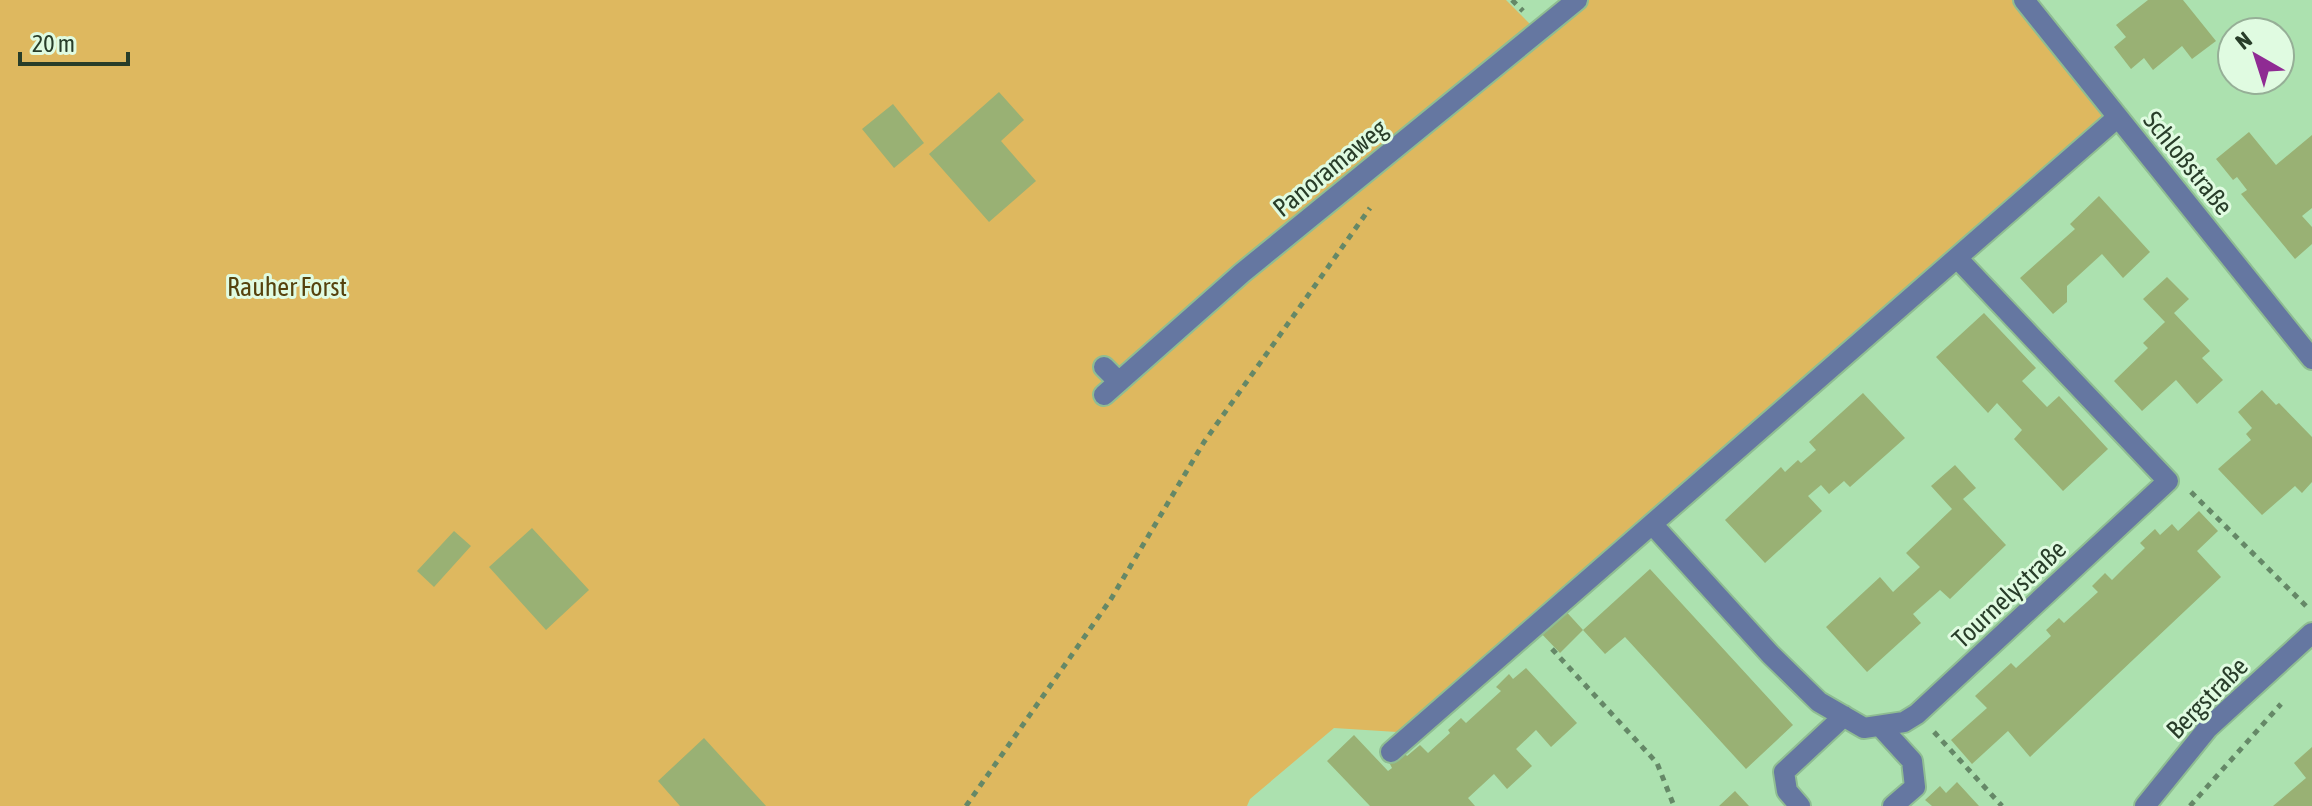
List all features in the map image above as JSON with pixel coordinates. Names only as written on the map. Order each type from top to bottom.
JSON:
[{"type":"street","name":"Panoramaweg","points":[[1104,367],[1111,388],[1242,273],[1577,0]]},
{"type":"street","name":"Schloßstraße","points":[[2024,0],[2312,359]]},
{"type":"street","points":[[1391,752],[2118,117]]},
{"type":"street","points":[[1957,258],[2168,481]]},
{"type":"street","name":"Tournelystraße","points":[[1880,726],[1904,722],[1917,714],[2168,481]]},
{"type":"street","points":[[1652,524],[1770,654],[1819,702],[1864,728],[1880,726],[1912,761],[1915,787],[1893,806]]},
{"type":"street","name":"Bergstraße","points":[[2145,806],[2208,728],[2312,633]]},
{"type":"street","points":[[1800,806],[1787,791],[1784,772],[1844,716]]},
{"type":"path","points":[[966,806],[1111,599],[1204,442],[1374,200]]},
{"type":"path","points":[[2168,481],[2192,493],[2306,606]]},
{"type":"path","points":[[1532,628],[1657,763],[1674,806]]},
{"type":"path","points":[[2190,806],[2284,701]]},
{"type":"path","points":[[1917,714],[2002,806]]},
{"type":"green space","name":"Rauher Forst","points":[[0,0],[1506,0],[1537,31],[1577,0],[2024,0],[2118,117],[1413,733],[1334,728],[1250,799],[1247,806],[0,806]]},
{"type":"building","points":[[2148,0],[2183,0],[2216,41],[2192,59],[2182,46],[2153,70],[2144,58],[2131,69],[2114,47],[2126,37],[2116,25]]},
{"type":"building","points":[[999,92],[1024,120],[1001,141],[1036,181],[989,222],[929,154]]},
{"type":"building","points":[[893,104],[924,143],[894,168],[862,129]]},
{"type":"building","points":[[2249,132],[2276,165],[2312,135],[2312,208],[2302,216],[2312,227],[2312,244],[2295,259],[2241,194],[2247,190],[2237,177],[2233,180],[2216,159]]},
{"type":"building","points":[[2099,196],[2150,252],[2123,278],[2102,254],[2067,286],[2067,302],[2053,314],[2020,278],[2075,229],[2070,224]]},
{"type":"building","points":[[2167,277],[2189,299],[2174,313],[2210,351],[2202,358],[2223,380],[2197,404],[2176,380],[2142,411],[2114,381],[2148,348],[2143,343],[2165,322],[2143,299]]},
{"type":"building","points":[[1984,313],[2036,368],[2022,381],[2047,407],[2059,396],[2108,449],[2063,491],[2014,439],[2022,430],[1997,403],[1988,413],[1936,357]]},
{"type":"building","points":[[2262,390],[2312,437],[2312,482],[2302,493],[2295,486],[2262,515],[2218,469],[2251,440],[2246,434],[2252,428],[2238,412]]},
{"type":"building","points":[[1863,393],[1905,438],[1850,487],[1844,481],[1829,494],[1821,485],[1808,496],[1822,511],[1765,563],[1725,520],[1781,467],[1785,472],[1816,450],[1809,442]]},
{"type":"building","points":[[1955,465],[1976,488],[1963,499],[2006,545],[1950,599],[1940,590],[1913,614],[1921,623],[1867,672],[1826,627],[1880,577],[1893,592],[1920,567],[1906,553],[1952,509],[1931,486]]},
{"type":"building","points":[[2199,511],[2218,531],[2197,551],[2221,577],[2030,757],[2008,731],[1972,764],[1951,740],[1987,708],[1975,696],[2011,663],[2016,668],[2051,636],[2046,630],[2059,618],[2064,623],[2098,592],[2092,586],[2105,573],[2112,580],[2145,548],[2140,543],[2155,529],[2160,535],[2172,524],[2178,531]]},
{"type":"building","points":[[532,528],[589,590],[546,630],[489,567]]},
{"type":"building","points":[[454,531],[471,546],[434,587],[417,571]]},
{"type":"building","points":[[1650,569],[1793,725],[1746,769],[1625,637],[1605,654],[1583,630]]},
{"type":"building","points":[[1562,607],[1583,630],[1560,653],[1537,629]]},
{"type":"building","points":[[1526,668],[1577,723],[1551,747],[1536,730],[1516,749],[1532,766],[1507,789],[1494,774],[1468,798],[1475,806],[1370,806],[1327,761],[1354,735],[1388,771],[1392,768],[1389,762],[1402,750],[1407,756],[1420,745],[1428,753],[1461,718],[1466,723],[1501,691],[1496,687],[1509,674],[1513,679]]},
{"type":"building","points":[[704,738],[766,806],[680,806],[658,781]]},
{"type":"building","points":[[2312,747],[2312,806],[2273,806],[2306,778],[2294,763]]},
{"type":"building","points":[[1957,782],[1979,806],[1932,806],[1925,800],[1940,786],[1946,793]]},
{"type":"building","points":[[1735,791],[1749,806],[1719,806]]}]
